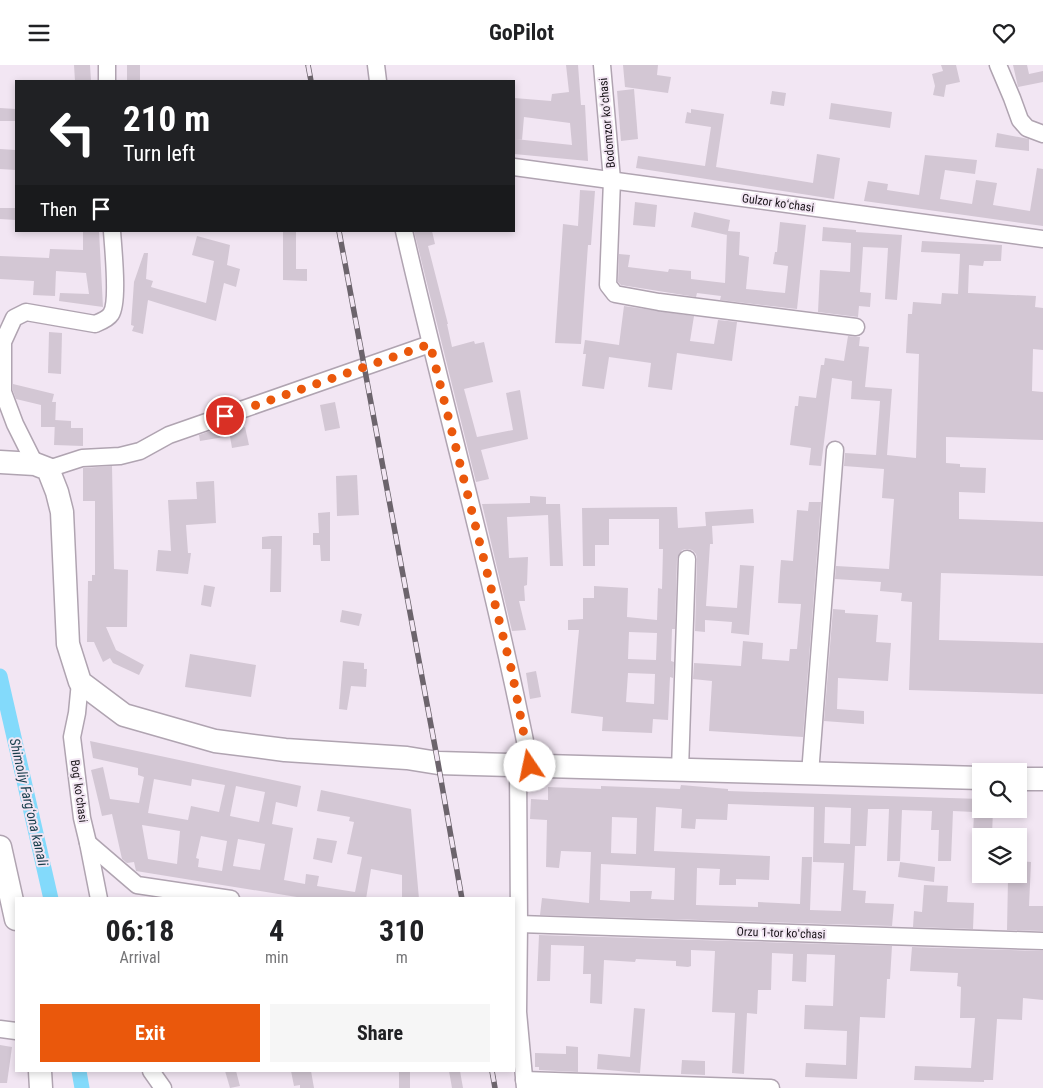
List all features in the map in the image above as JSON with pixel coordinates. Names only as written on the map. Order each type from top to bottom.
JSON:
[{"type":"main road","points":[[5,462],[42,466],[57,492],[62,512],[68,644],[80,682],[124,715],[215,741],[285,750],[407,758],[438,763],[972,778]]},
{"type":"main road","points":[[1027,779],[1043,779]]},
{"type":"main road","points":[[0,847],[15,914]]},
{"type":"main road","points":[[40,1072],[41,1088]]},
{"type":"street","points":[[107,65],[107,80]]},
{"type":"street","points":[[376,65],[378,80]]},
{"type":"street","name":"Bodomzor koʻchasi","points":[[602,65],[612,180],[608,285],[614,294],[659,302],[856,327]]},
{"type":"street","points":[[998,65],[1020,120],[1027,128],[1043,134]]},
{"type":"street","name":"Gulzor koʻchasi","points":[[515,167],[1043,239]]},
{"type":"street","points":[[112,232],[115,296],[112,313],[104,320],[95,324],[26,313],[14,318],[3,342],[3,392],[15,425],[42,466],[82,459],[120,456],[140,451],[169,435],[430,344]]},
{"type":"street","points":[[404,232],[430,344],[512,672],[524,766],[518,1012],[525,1084],[771,1088]]},
{"type":"street","points":[[810,774],[835,450]]},
{"type":"street","points":[[680,770],[688,559]]},
{"type":"street","name":"Bogʻ koʻchasi","points":[[80,682],[72,737],[82,818],[99,897]]},
{"type":"street","points":[[88,843],[137,885],[218,897]]},
{"type":"street","name":"Orzu 1-tor koʻchasi","points":[[519,924],[1043,941]]},
{"type":"street","points":[[0,1029],[15,1031]]},
{"type":"street","points":[[152,1072],[162,1088]]},
{"type":"building","points":[[74,65],[90,65],[91,80],[75,80]]},
{"type":"building","points":[[127,65],[140,65],[140,80],[127,80]]},
{"type":"building","points":[[566,65],[578,65],[581,105],[585,105],[588,161],[515,154],[515,98],[551,101],[552,94],[569,92]],"holes":[[[524,117],[570,123],[572,145],[522,140]]]},
{"type":"building","points":[[623,65],[658,65],[657,75],[671,77],[668,93],[625,87]]},
{"type":"building","points":[[941,65],[956,65],[960,82],[946,85],[944,97],[933,95],[935,86],[932,74],[943,71]]},
{"type":"building","points":[[1013,65],[1027,65],[1029,74],[1043,71],[1043,82],[1018,87]]},
{"type":"building","points":[[634,89],[638,139],[621,141],[617,91]]},
{"type":"building","points":[[772,91],[786,93],[784,106],[770,104]]},
{"type":"building","points":[[831,103],[892,112],[890,128],[829,119]]},
{"type":"building","points":[[0,108],[15,109],[15,121],[0,121]]},
{"type":"building","points":[[691,109],[724,114],[716,167],[813,183],[817,154],[840,158],[834,199],[636,168],[638,156],[705,166],[711,127],[685,123],[687,112],[691,113]]},
{"type":"building","points":[[997,133],[1029,139],[1029,151],[995,147]]},
{"type":"building","points":[[0,149],[15,150],[15,170],[0,169]]},
{"type":"building","points":[[925,155],[977,160],[975,174],[945,170],[940,199],[972,204],[976,180],[997,183],[993,205],[1030,211],[1037,168],[1043,169],[1043,226],[864,201],[868,181],[888,184],[887,190],[919,195]]},
{"type":"building","points":[[580,190],[595,191],[591,245],[588,245],[581,344],[555,343],[563,224],[578,226]]},
{"type":"building","points":[[635,202],[657,205],[655,227],[633,225]]},
{"type":"building","points":[[0,208],[15,208],[15,220],[0,219]]},
{"type":"building","points":[[694,212],[730,220],[728,231],[740,232],[739,255],[749,257],[746,289],[785,293],[788,266],[773,264],[775,252],[777,252],[780,222],[806,225],[797,309],[720,300],[721,296],[697,293],[696,297],[621,285],[618,282],[619,254],[630,255],[628,267],[668,272],[669,269],[691,271],[691,279],[725,283],[727,235],[691,227]]},
{"type":"building","points":[[823,227],[856,230],[856,232],[902,235],[897,300],[885,299],[888,248],[863,247],[860,292],[871,293],[870,307],[859,306],[858,317],[818,312],[820,270],[850,272],[851,243],[822,241]]},
{"type":"building","points":[[83,232],[99,232],[103,307],[59,301],[60,293],[89,294],[86,273],[56,271],[55,296],[33,295],[34,281],[0,279],[0,256],[49,258],[50,249],[83,250]]},
{"type":"building","points":[[283,232],[296,232],[296,269],[307,269],[307,281],[283,280]]},
{"type":"building","points":[[414,232],[432,232],[435,244],[428,246],[452,347],[474,341],[475,344],[484,342],[493,382],[464,389],[477,437],[513,430],[506,393],[520,390],[528,439],[481,450],[489,479],[476,482]]},
{"type":"building","points":[[197,236],[230,245],[227,265],[240,269],[236,287],[224,283],[216,321],[148,300],[143,334],[132,331],[134,326],[131,325],[134,282],[144,253],[148,253],[146,279],[153,281],[151,287],[206,303],[214,261],[192,255]]},
{"type":"building","points":[[922,241],[1002,245],[1001,261],[984,261],[983,266],[969,265],[968,293],[1036,296],[1035,307],[1043,308],[1043,350],[1033,349],[1032,391],[1043,392],[1043,440],[946,437],[946,463],[960,464],[960,467],[986,468],[985,493],[959,492],[959,519],[1043,522],[1043,576],[941,573],[939,640],[1043,643],[1043,694],[909,690],[912,602],[901,601],[902,593],[880,591],[881,582],[835,579],[836,566],[889,569],[894,499],[882,498],[884,469],[844,466],[845,453],[876,455],[880,401],[851,399],[852,381],[832,378],[821,466],[809,465],[811,448],[790,445],[795,406],[798,406],[799,396],[816,398],[821,365],[824,365],[825,358],[844,361],[848,336],[860,337],[859,346],[869,347],[865,387],[892,389],[887,455],[916,458],[919,354],[906,353],[908,314],[912,314],[913,302],[941,304],[942,293],[958,294],[960,254],[921,252]]},
{"type":"building","points":[[624,306],[694,316],[690,341],[714,344],[718,320],[737,322],[732,361],[677,353],[672,390],[648,387],[651,363],[609,357],[604,389],[582,386],[586,354],[583,354],[585,340],[619,345]]},
{"type":"building","points":[[49,332],[62,333],[61,374],[48,373]]},
{"type":"building","points":[[13,384],[54,394],[52,402],[56,402],[55,427],[41,427],[41,405],[16,399]]},
{"type":"building","points":[[335,402],[340,428],[325,431],[320,405]]},
{"type":"building","points":[[55,420],[71,421],[71,428],[83,428],[83,446],[54,445]]},
{"type":"building","points":[[222,427],[224,437],[200,441],[199,435]]},
{"type":"building","points":[[245,427],[249,445],[232,448],[229,431]]},
{"type":"building","points":[[112,466],[114,569],[128,570],[127,627],[106,627],[116,650],[144,665],[139,675],[113,663],[110,658],[103,662],[94,642],[87,642],[88,581],[92,581],[92,575],[95,575],[95,501],[83,501],[83,468]]},
{"type":"building","points":[[357,475],[359,515],[337,516],[336,476]]},
{"type":"building","points":[[214,481],[216,523],[186,525],[188,553],[191,553],[188,574],[156,571],[158,550],[171,551],[168,500],[197,499],[196,482]]},
{"type":"building","points":[[530,496],[546,497],[546,504],[560,504],[563,566],[550,566],[548,515],[507,517],[509,558],[528,557],[527,585],[524,586],[525,601],[519,601],[526,630],[512,631],[482,504],[530,503]]},
{"type":"building","points":[[809,502],[821,502],[803,737],[709,731],[712,681],[693,679],[694,663],[741,666],[743,641],[763,643],[762,659],[789,661],[790,649],[797,649],[801,604],[778,603],[780,572],[781,560],[793,561],[797,510],[808,511]]},
{"type":"building","points":[[677,507],[678,528],[706,526],[705,512],[753,509],[754,523],[712,526],[713,544],[710,544],[706,606],[737,608],[740,565],[754,566],[749,635],[731,633],[732,622],[705,620],[705,632],[695,631],[696,554],[692,550],[682,550],[677,559],[675,629],[672,629],[671,661],[674,662],[673,678],[670,677],[668,720],[653,719],[652,733],[602,731],[603,717],[571,713],[579,630],[568,630],[568,620],[583,619],[583,598],[594,598],[594,586],[628,588],[627,617],[657,620],[658,588],[662,589],[663,549],[659,549],[659,519],[609,519],[609,545],[595,545],[595,566],[583,566],[582,508]],"holes":[[[629,632],[657,633],[656,660],[628,659]],[[628,673],[655,674],[654,704],[626,702]]]},
{"type":"building","points":[[330,512],[330,561],[321,561],[320,545],[313,545],[313,533],[319,533],[318,513]]},
{"type":"building","points":[[282,536],[281,592],[270,592],[271,549],[262,549],[262,537]]},
{"type":"building","points":[[204,585],[215,587],[211,607],[201,605]]},
{"type":"building","points":[[833,609],[845,610],[845,613],[878,615],[876,642],[891,643],[888,681],[838,678],[837,709],[864,711],[864,724],[824,721]]},
{"type":"building","points":[[342,610],[362,614],[359,626],[340,622]]},
{"type":"building","points":[[190,654],[256,665],[251,697],[185,687]]},
{"type":"building","points":[[343,661],[364,663],[364,669],[367,669],[366,687],[351,686],[347,710],[339,709]]},
{"type":"building","points":[[536,671],[541,697],[530,699],[526,673]]},
{"type":"building","points":[[90,741],[301,786],[297,807],[276,802],[272,824],[293,828],[284,880],[305,884],[306,874],[319,876],[317,886],[355,892],[362,857],[347,854],[354,822],[349,821],[350,817],[317,811],[321,790],[411,809],[419,897],[402,897],[402,875],[371,869],[366,897],[297,897],[136,871],[134,862],[127,863],[122,859],[112,814],[102,816],[91,770],[103,767],[110,799],[139,803],[144,777],[138,775],[138,768],[93,758]],"holes":[[[154,779],[191,786],[192,779],[225,785],[219,812],[191,806],[188,820],[148,813]],[[236,786],[265,792],[259,822],[230,816]],[[142,825],[180,831],[177,864],[148,859]],[[201,836],[227,841],[222,871],[198,867],[199,859],[196,858]],[[238,839],[265,844],[260,870],[233,866]]]},
{"type":"building","points":[[681,785],[728,789],[728,791],[972,799],[972,812],[953,811],[951,861],[938,861],[939,830],[931,830],[932,811],[902,810],[900,861],[887,861],[889,809],[868,809],[866,846],[855,846],[853,890],[866,891],[865,903],[894,904],[892,926],[540,915],[542,898],[589,903],[591,852],[561,851],[559,868],[546,867],[547,820],[530,819],[531,799],[548,800],[548,787],[601,789],[601,786],[680,789]],"holes":[[[728,804],[814,807],[813,862],[844,863],[841,911],[810,910],[812,857],[802,857],[800,904],[758,902],[758,907],[696,905],[697,868],[720,869],[719,885],[736,885],[736,879],[769,880],[770,856],[654,851],[656,807],[682,809],[681,828],[695,829],[696,819],[727,820]],[[825,807],[851,808],[850,844],[824,843]],[[612,817],[637,818],[636,854],[611,853]],[[601,864],[675,868],[674,900],[651,899],[652,891],[630,891],[630,902],[600,900]]]},
{"type":"building","points":[[974,818],[993,818],[992,828],[973,828]]},
{"type":"building","points":[[317,838],[337,841],[332,863],[313,859]]},
{"type":"building","points":[[900,862],[935,867],[934,882],[898,877]]},
{"type":"building","points":[[1027,862],[1031,862],[1029,906],[1043,906],[1043,931],[1007,930],[1008,883],[1027,883]]},
{"type":"building","points":[[924,885],[948,886],[947,902],[974,903],[973,929],[913,927],[914,911],[922,912]]},
{"type":"building","points":[[539,935],[892,946],[890,979],[887,979],[885,1018],[860,1017],[857,1079],[805,1077],[806,1063],[846,1065],[847,1031],[804,1029],[805,1005],[833,1006],[835,955],[807,954],[806,982],[792,981],[793,954],[772,953],[771,990],[758,990],[757,1014],[747,1013],[744,1074],[732,1073],[735,1013],[712,1012],[715,951],[691,950],[691,966],[688,967],[676,966],[676,961],[636,959],[635,962],[604,960],[602,1004],[590,1003],[591,974],[583,974],[584,946],[551,945],[550,981],[537,981]]},
{"type":"building","points":[[912,947],[1043,951],[1043,1000],[1023,998],[1022,1020],[997,1019],[993,1080],[984,1080],[984,1082],[914,1080],[915,1066],[971,1068],[975,1018],[960,1018],[961,987],[957,986],[958,973],[910,971]]},
{"type":"building","points":[[634,1008],[645,1009],[640,1073],[597,1069],[598,1054],[630,1057]]},
{"type":"building","points":[[0,1045],[12,1047],[7,1083],[0,1083]]},
{"type":"building","points":[[566,1046],[578,1047],[578,1072],[539,1070],[539,1067],[535,1067],[535,1053],[566,1054]]},
{"type":"building","points":[[682,1060],[705,1061],[705,1075],[681,1074]]},
{"type":"building","points":[[225,1072],[236,1072],[240,1086],[230,1088]]},
{"type":"building","points":[[291,1072],[311,1072],[314,1088],[300,1088],[300,1085],[294,1086]]},
{"type":"building","points":[[399,1072],[410,1072],[410,1088],[399,1088]]},
{"type":"building","points":[[449,1072],[460,1072],[463,1088],[452,1088]]},
{"type":"waterway","name":"Shimoliy Fargʻona kanali","points":[[0,676],[51,897]]},
{"type":"waterway","name":"Shimoliy Fargʻona kanali","points":[[79,1072],[82,1088]]},
{"type":"railway","points":[[308,65],[311,80]]},
{"type":"railway","points":[[339,232],[462,897]]},
{"type":"railway","points":[[492,1072],[495,1088]]},
{"type":"route","points":[[225,416],[430,344],[512,672],[530,766]]}]
